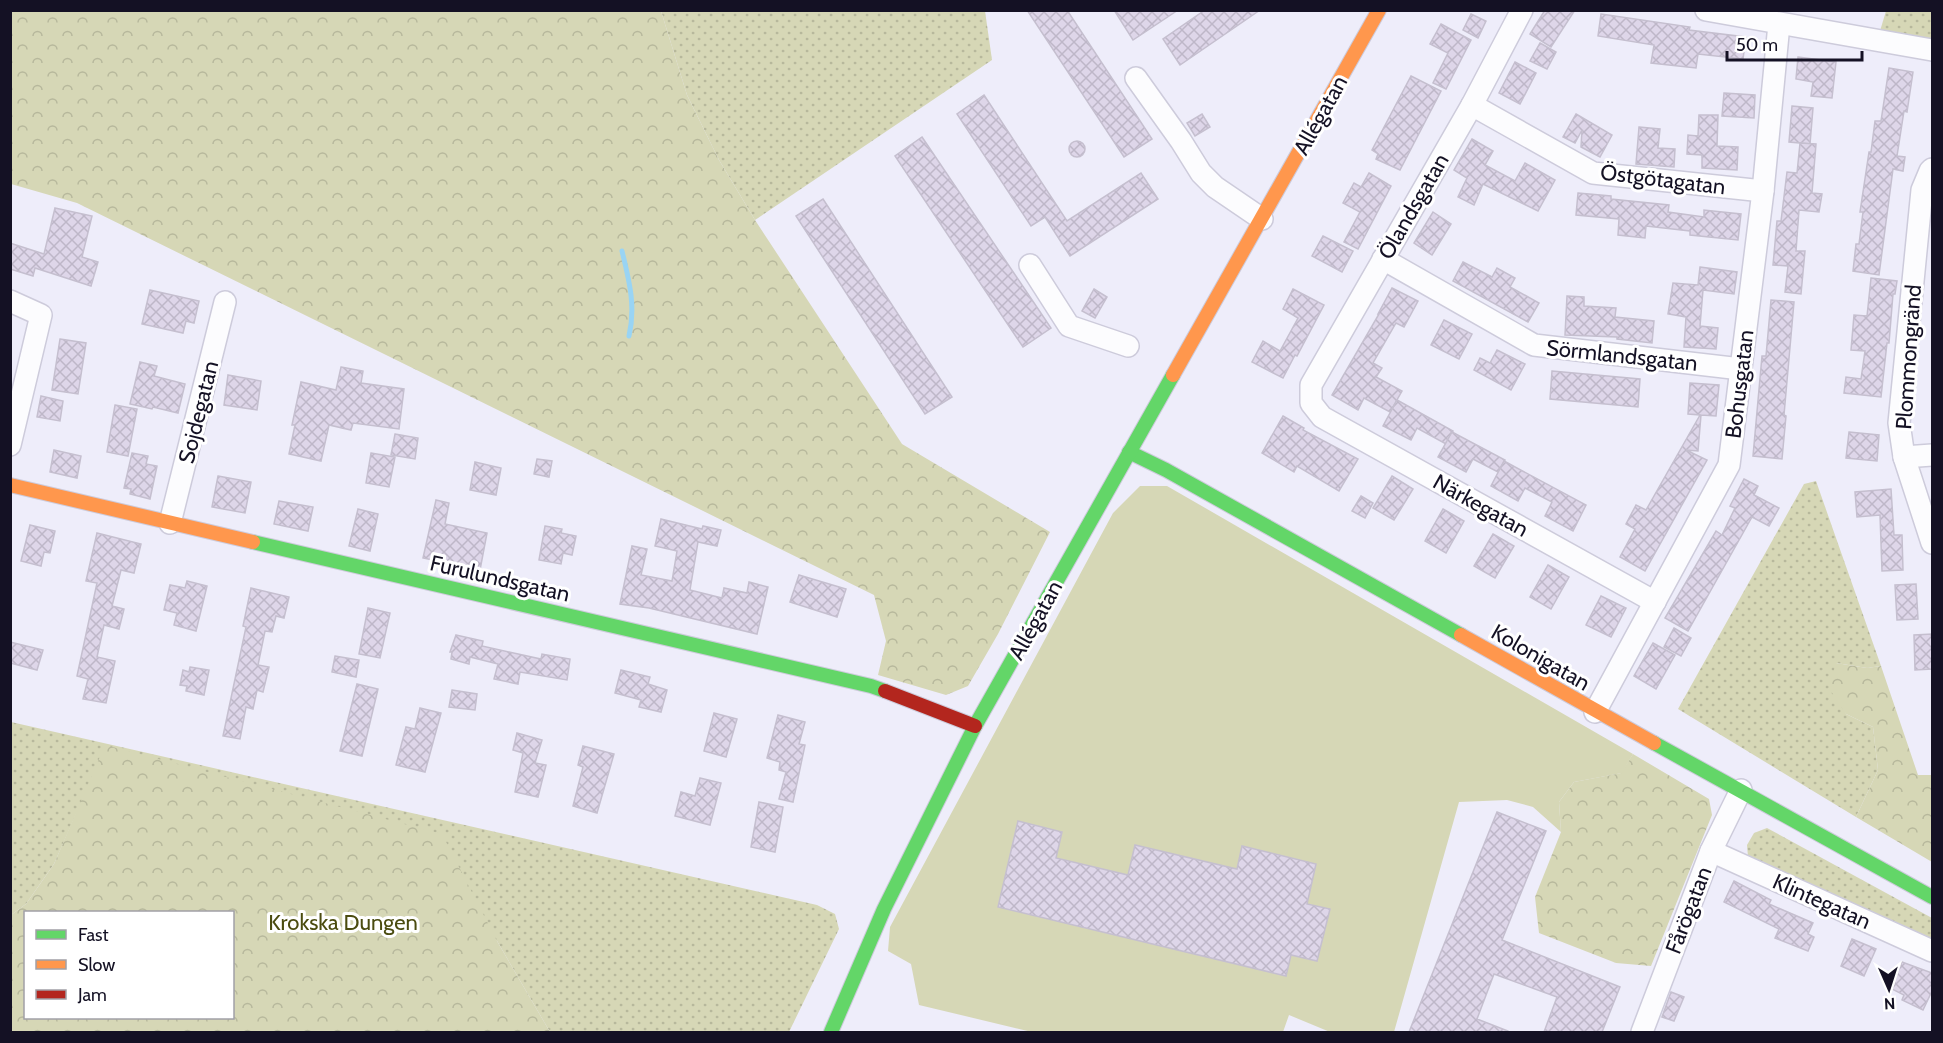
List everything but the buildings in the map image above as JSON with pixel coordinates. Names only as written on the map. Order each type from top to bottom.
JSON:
[{"type":"street","name":"Allégatan","points":[[831,1032],[884,909],[975,726],[1379,10]]},
{"type":"street","name":"Ölandsgatan","points":[[1311,403],[1311,385],[1472,105],[1522,10]]},
{"type":"street","points":[[1706,10],[1932,50]]},
{"type":"street","name":"Bohusgatan","points":[[1594,712],[1728,465],[1762,191],[1779,24]]},
{"type":"street","points":[[1139,72],[1161,116],[1181,141],[1200,173],[1215,187],[1262,219]]},
{"type":"street","name":"Östgötagatan","points":[[1472,105],[1593,173],[1762,191]]},
{"type":"street","name":"Plommongränd","points":[[1932,169],[1922,190],[1899,423],[1904,457],[1932,543]]},
{"type":"street","points":[[1033,259],[1069,326],[1128,346]]},
{"type":"street","name":"Sörmlandsgatan","points":[[1383,259],[1534,345],[1741,369]]},
{"type":"street","points":[[10,301],[41,315],[10,445]]},
{"type":"street","name":"Sojdegatan","points":[[170,523],[225,302]]},
{"type":"street","name":"Närkegatan","points":[[1311,403],[1322,417],[1654,602]]},
{"type":"street","name":"Kolonigatan","points":[[1129,452],[1166,470],[1594,712],[1741,790],[1932,897]]},
{"type":"street","points":[[1904,457],[1932,455]]},
{"type":"street","name":"Furulundsgatan","points":[[10,485],[870,686],[975,726]]},
{"type":"street","name":"Fårögatan","points":[[1642,1032],[1711,851],[1741,790]]},
{"type":"street","name":"Klintegatan","points":[[1711,851],[1932,951]]},
{"type":"green space","points":[[10,11],[661,11],[687,95],[719,160],[755,220],[902,444],[1050,532],[998,634],[968,686],[946,695],[878,675],[886,641],[874,595],[77,203],[11,184]]},
{"type":"green space","points":[[661,11],[985,11],[992,60],[755,220],[719,160],[687,95]]},
{"type":"green space","points":[[1886,11],[1932,11],[1932,40],[1880,31]]},
{"type":"green space","points":[[1816,481],[1881,666],[1867,668],[1836,663],[1846,714],[1873,727],[1878,770],[1856,817],[1678,709],[1804,484]]},
{"type":"green space","points":[[1140,486],[1167,486],[1633,754],[1622,773],[1574,782],[1559,802],[1561,832],[1533,807],[1507,800],[1459,802],[1394,1032],[1330,1032],[1289,1015],[1283,1032],[1032,1032],[919,1005],[911,964],[888,951],[890,927],[1113,513]]},
{"type":"green space","points":[[1836,663],[1867,668],[1881,666],[1918,775],[1932,775],[1932,862],[1856,817],[1878,770],[1873,727],[1846,714],[1829,688]]},
{"type":"green space","points":[[11,722],[817,905],[835,914],[839,929],[789,1032],[550,1032],[497,941],[106,746],[54,864],[26,904],[11,915]]},
{"type":"green space","name":"Krokska Dungen","points":[[105,745],[442,834],[497,941],[550,1032],[11,1032],[11,915],[26,904],[54,864]]},
{"type":"green space","points":[[1633,754],[1709,799],[1712,815],[1651,966],[1616,963],[1539,933],[1535,897],[1561,832],[1559,802],[1574,782],[1621,773]]},
{"type":"green space","points":[[1767,828],[1932,918],[1932,944],[1748,857],[1747,845],[1754,833]]},
{"type":"waterway","points":[[622,251],[632,304],[629,336]]},
{"type":"traffic: fast","points":[[831,1032],[884,909],[975,726],[1173,375]]},
{"type":"traffic: fast","points":[[1129,452],[1166,470],[1461,635]]},
{"type":"traffic: fast","points":[[253,542],[885,691]]},
{"type":"traffic: fast","points":[[1654,743],[1932,897]]},
{"type":"traffic: slow","points":[[1173,375],[1379,10]]},
{"type":"traffic: slow","points":[[10,485],[253,542]]},
{"type":"traffic: slow","points":[[1461,635],[1654,743]]},
{"type":"traffic: jam","points":[[885,691],[975,726]]}]
